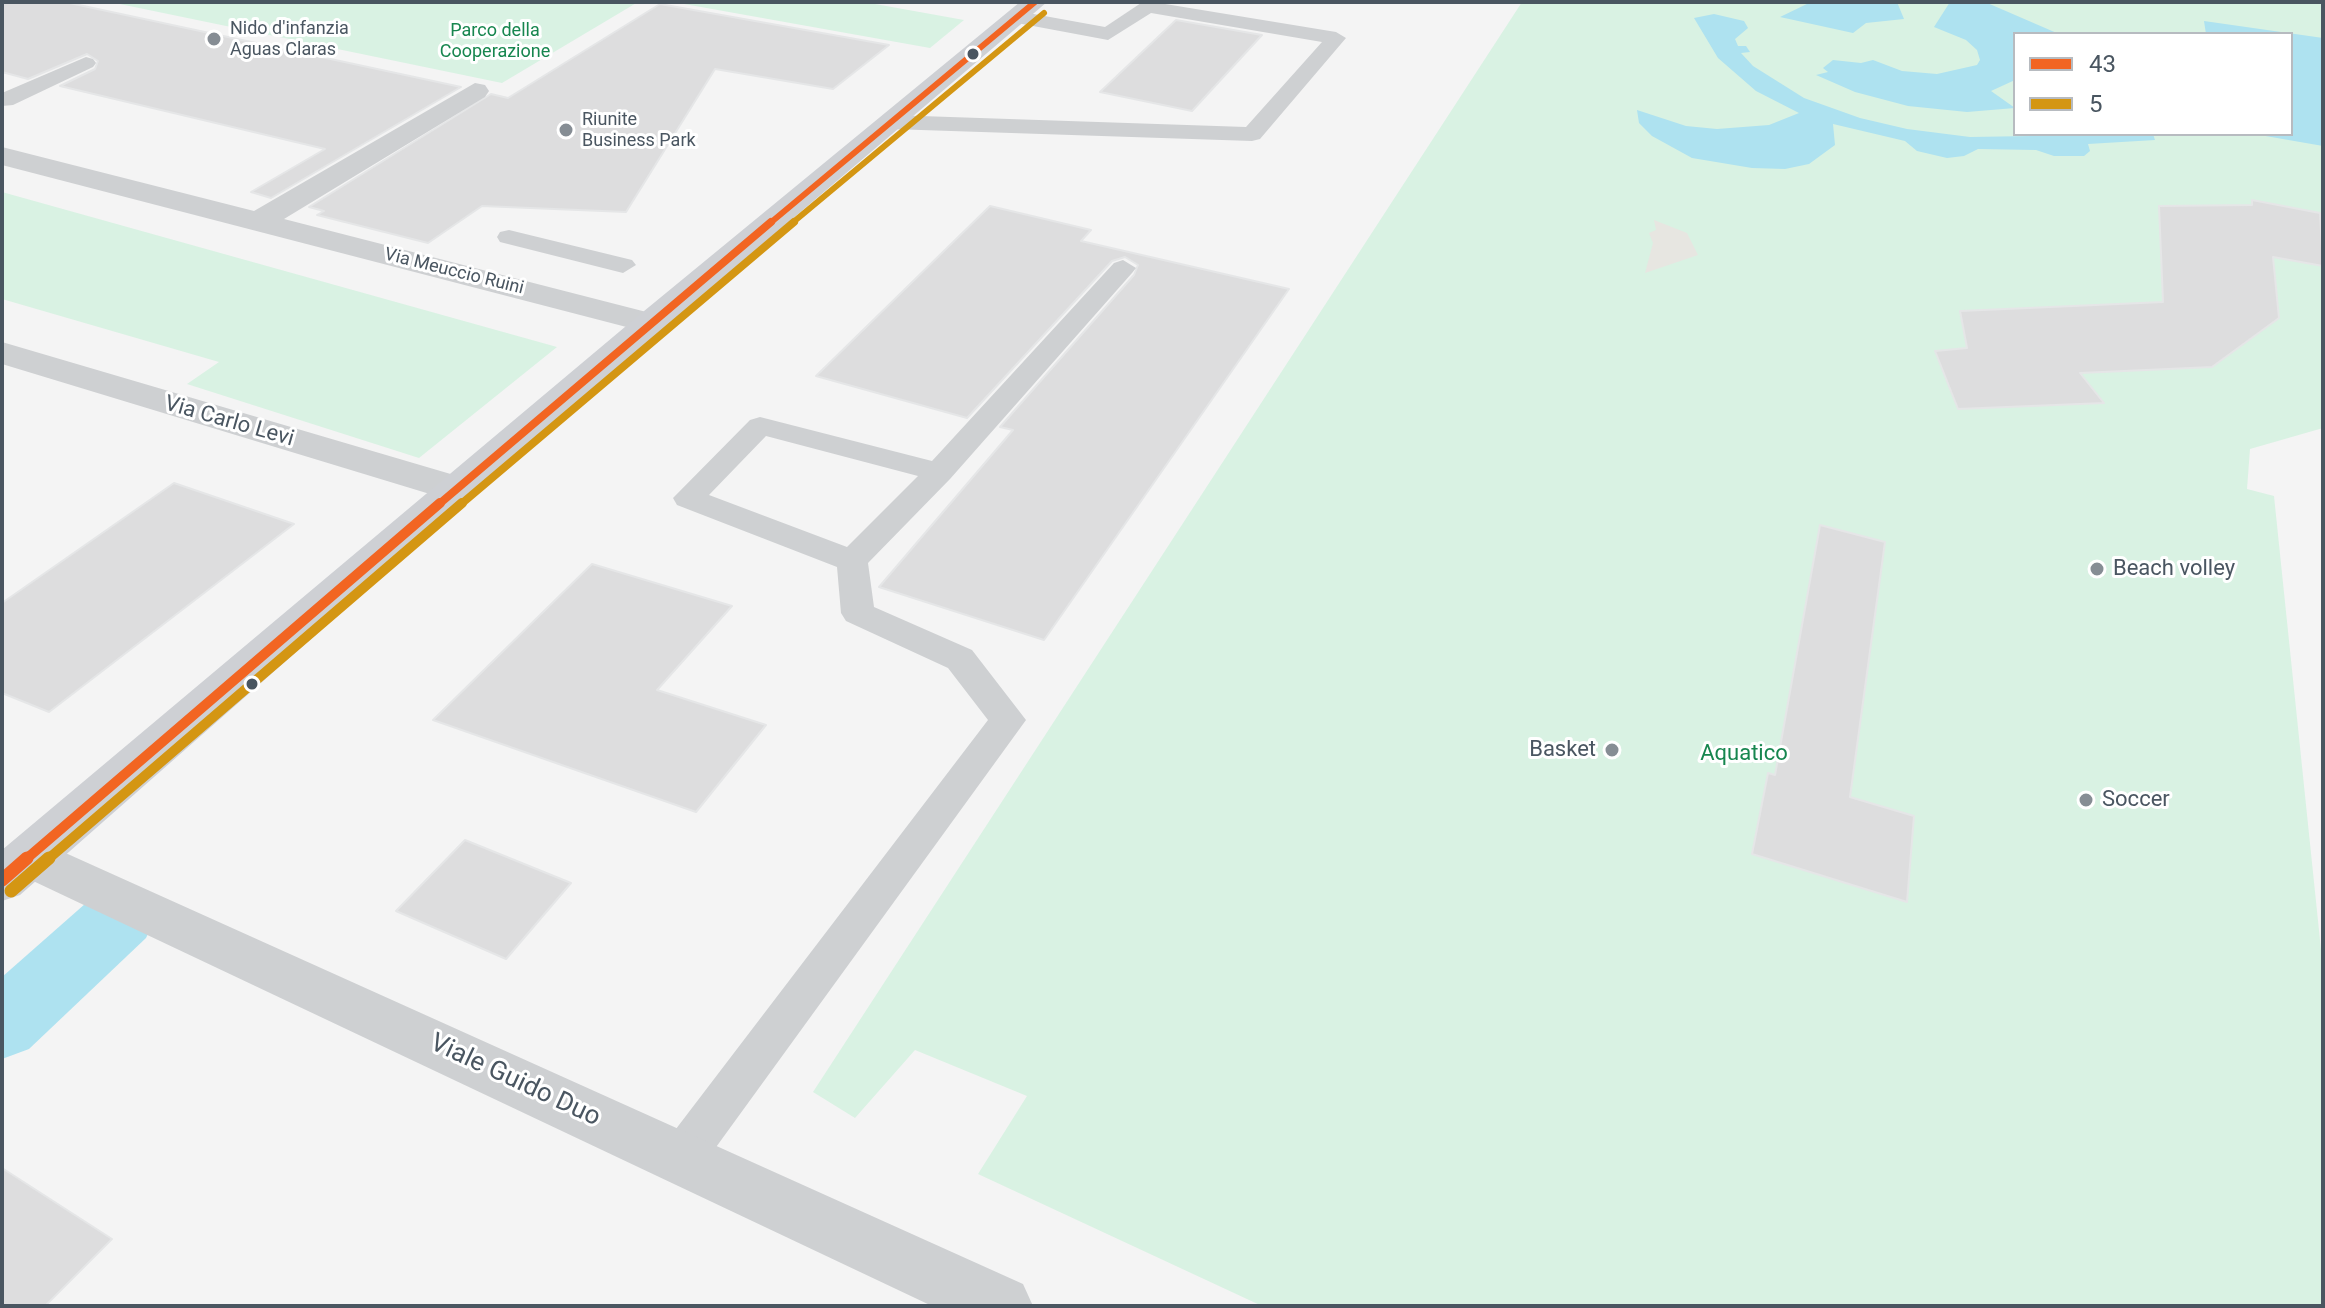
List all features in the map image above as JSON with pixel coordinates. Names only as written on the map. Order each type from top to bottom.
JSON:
[{"type":"street","points":[[16,869],[650,323],[1026,10]]},
{"type":"street","points":[[258,222],[475,91]]},
{"type":"street","name":"Via Meuccio Ruini","points":[[2,156],[650,323]]},
{"type":"street","name":"Via Carlo Levi","points":[[2,353],[457,489]]},
{"type":"street","name":"Viale Guido Duo","points":[[16,869],[682,1157],[1001,1306]]},
{"type":"lane","points":[[891,122],[1252,134],[1336,38],[1148,7],[1108,34],[1026,10]]},
{"type":"lane","points":[[5,100],[86,63]]},
{"type":"lane","points":[[509,237],[623,265]]},
{"type":"lane","points":[[852,561],[939,472],[1123,268]]},
{"type":"lane","points":[[852,561],[688,498],[760,426],[939,472]]},
{"type":"lane","points":[[682,1157],[1008,720],[960,659],[858,613],[852,561]]},
{"type":"green space","name":"Parco della Cooperazione","points":[[110,2],[638,2],[502,83]]},
{"type":"green space","points":[[673,2],[864,2],[964,20],[930,48]]},
{"type":"green space","name":"Aquatico","points":[[1522,2],[2323,2],[2323,428],[2250,449],[2247,489],[2274,496],[2323,969],[2323,1306],[1262,1306],[978,1174],[1027,1096],[915,1050],[855,1118],[813,1092]]},
{"type":"green space","points":[[2,192],[557,347],[419,458],[187,384],[219,362],[2,299]]},
{"type":"sand","points":[[1654,220],[1687,233],[1698,255],[1645,273],[1653,243],[1649,233],[1656,230]]},
{"type":"water","points":[[1811,2],[1897,2],[1904,19],[1866,23],[1853,33],[1780,17]]},
{"type":"water","points":[[1950,2],[1985,2],[2054,32],[2013,32],[2013,81],[1991,91],[2013,108],[1967,112],[1908,106],[1855,92],[1816,75],[1828,72],[1823,68],[1833,60],[1861,63],[1873,60],[1902,71],[1937,74],[1977,65],[1980,60],[1977,50],[1966,40],[1934,27]]},
{"type":"water","points":[[1714,14],[1744,21],[1748,28],[1735,39],[1738,46],[1746,46],[1750,52],[1741,53],[1753,66],[1804,98],[1860,118],[1907,129],[1970,137],[2154,136],[2155,140],[2088,144],[2090,151],[2084,156],[2054,156],[2036,150],[1978,149],[1964,156],[1947,158],[1917,151],[1905,141],[1833,124],[1835,145],[1809,164],[1785,169],[1752,168],[1692,158],[1652,136],[1639,123],[1637,110],[1686,126],[1717,129],[1769,125],[1799,113],[1756,91],[1718,58],[1694,18]]},
{"type":"water","points":[[2204,21],[2281,32],[2206,32]]},
{"type":"water","points":[[2293,34],[2323,38],[2323,146],[2266,136],[2293,136]]},
{"type":"building","points":[[2,2],[65,2],[461,87],[271,198],[251,192],[325,149],[60,86],[95,69],[98,61],[87,54],[28,79],[2,72]]},
{"type":"building","name":"Riunite Business Park","points":[[660,4],[889,45],[833,89],[715,69],[626,212],[482,206],[428,243],[317,215],[324,211],[309,207],[491,94],[508,98]]},
{"type":"building","points":[[1176,20],[1262,35],[1192,111],[1100,92]]},
{"type":"building","points":[[2252,200],[2320,213],[2323,266],[2273,257],[2279,318],[2212,367],[2080,373],[2104,403],[1958,409],[1935,351],[1967,348],[1960,311],[2163,302],[2159,206],[2252,205]]},
{"type":"building","points":[[990,206],[1091,230],[1081,241],[1289,289],[1044,640],[879,587],[1013,430],[1000,427],[1134,275],[1138,265],[1125,257],[1112,261],[967,418],[816,376]]},
{"type":"building","points":[[174,483],[294,524],[49,712],[2,693],[2,603]]},
{"type":"building","points":[[1820,525],[1885,542],[1850,797],[1914,816],[1907,902],[1752,854],[1768,773],[1775,775]]},
{"type":"building","points":[[592,564],[732,606],[657,690],[766,725],[696,812],[433,720]]},
{"type":"building","points":[[465,840],[571,883],[506,959],[396,911]]},
{"type":"building","points":[[2,1168],[112,1239],[45,1306],[2,1306]]},
{"type":"waterway","points":[[2,1025],[120,917]]},
{"type":"transit line","name":"43","points":[[2,880],[650,323],[1035,2]]},
{"type":"transit line","name":"5","points":[[11,891],[659,334],[1044,13]]},
{"type":"place","name":"Nido d'infanzia Aguas Claras","points":[[214,39]]},
{"type":"place","name":"Riunite Business Park","points":[[566,130]]},
{"type":"place","name":"Beach volley","points":[[2097,569]]},
{"type":"place","name":"Basket","points":[[1612,750]]},
{"type":"place","name":"Soccer","points":[[2086,800]]}]
